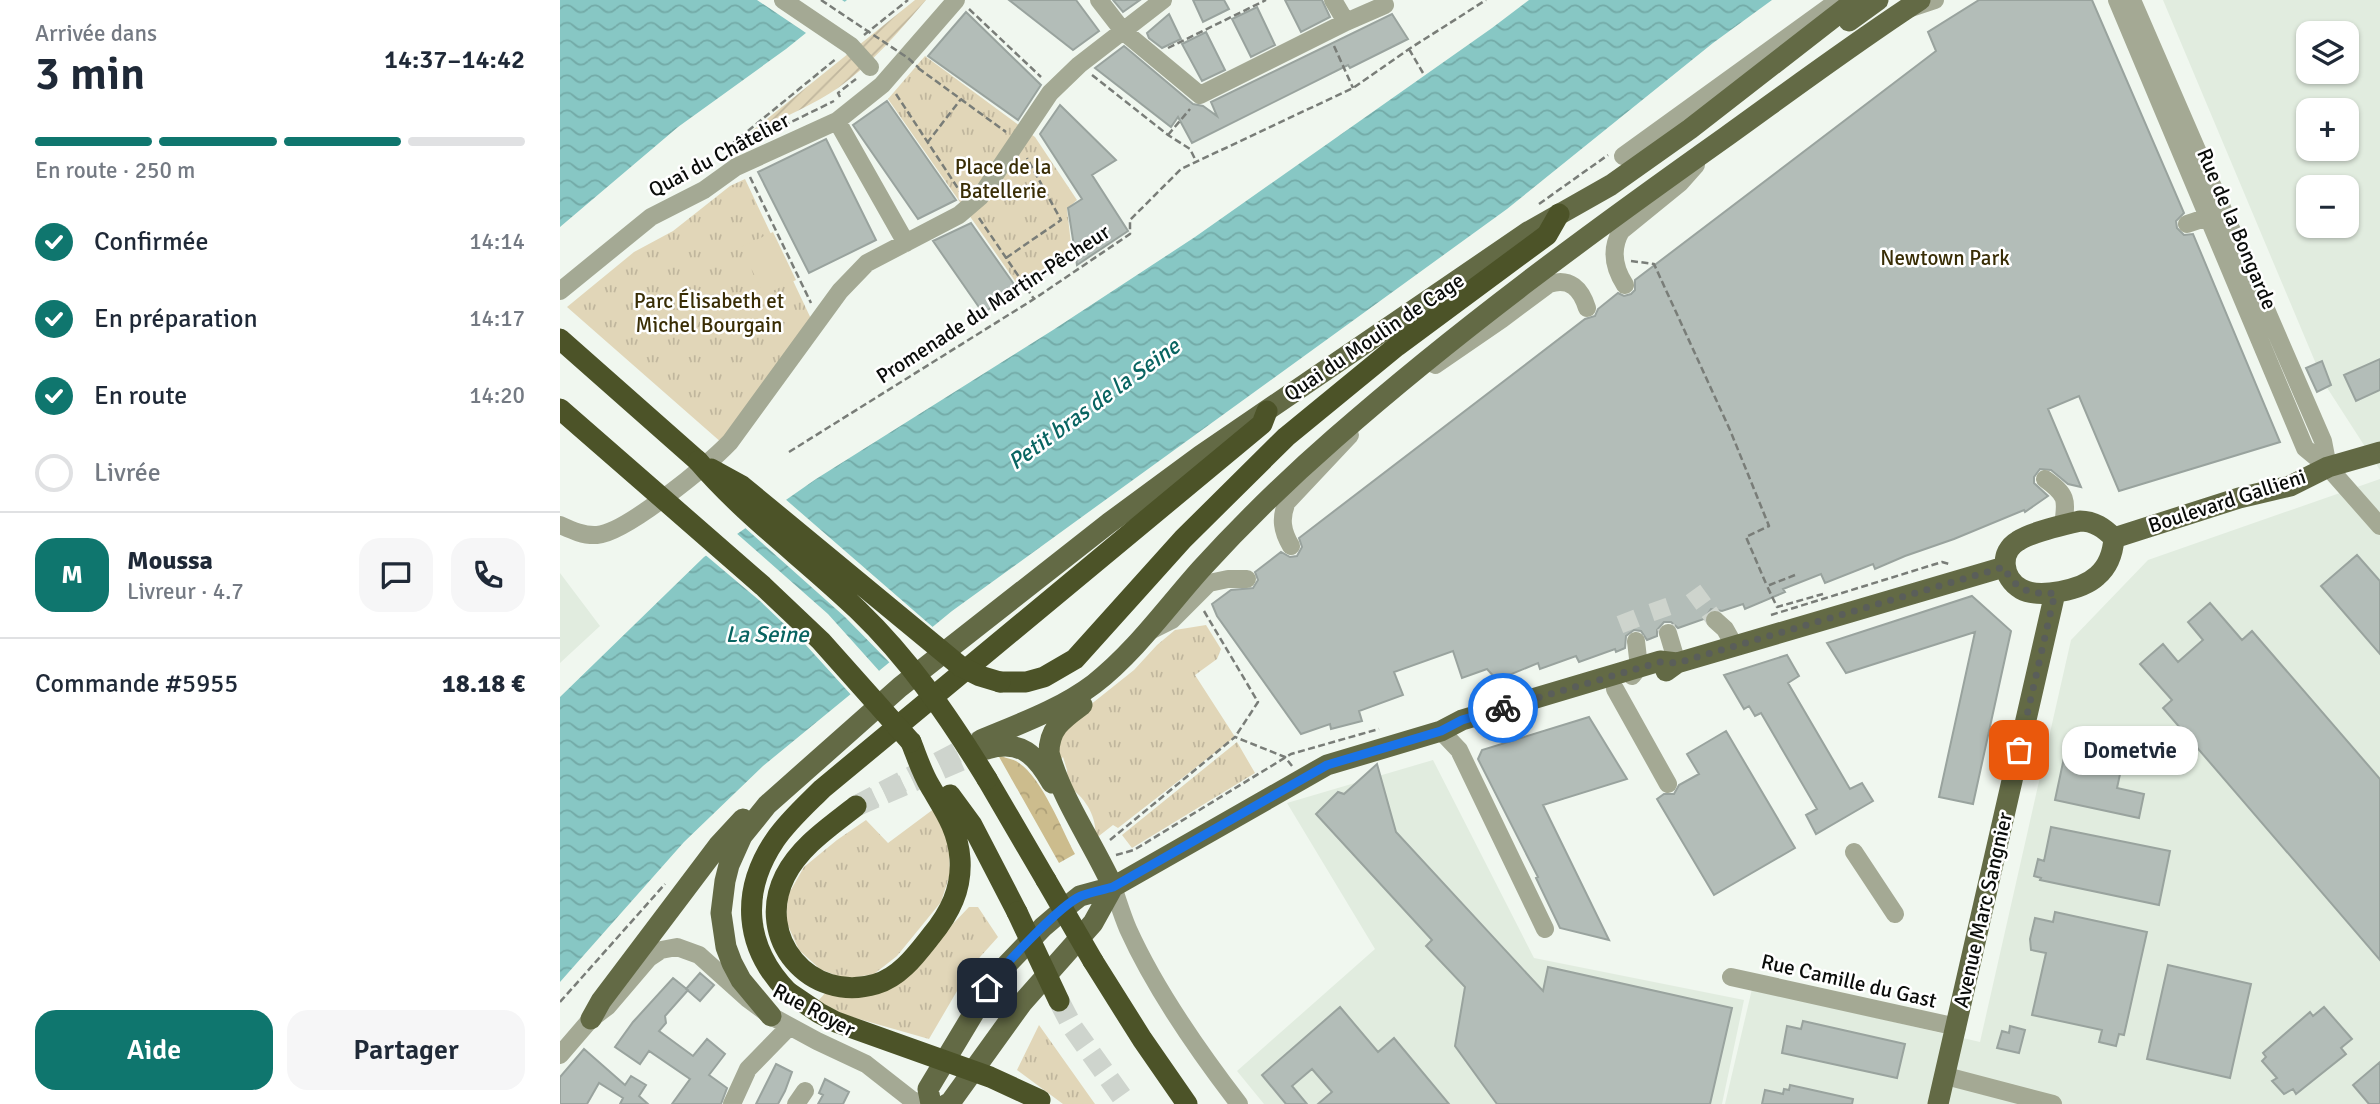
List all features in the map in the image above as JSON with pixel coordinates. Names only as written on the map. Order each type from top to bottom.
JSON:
[{"type":"highway","points":[[698,461],[742,486],[960,666],[1000,682],[1026,682],[1044,677],[1075,659],[1183,539],[1286,437],[1397,346],[1547,235],[1559,214]]},
{"type":"highway","points":[[560,340],[698,461],[724,492],[829,583],[896,650],[938,702],[987,779],[1093,961],[1142,1039],[1188,1104]]},
{"type":"highway","points":[[560,409],[763,586],[821,641],[911,742],[972,825],[1059,1001]]},
{"type":"highway","points":[[1043,1102],[990,1077],[836,1022],[788,992],[772,973],[756,943],[751,914],[753,888],[760,866],[784,828],[832,781],[1262,424],[1267,411]]},
{"type":"highway","points":[[856,806],[798,855],[784,878],[776,908],[778,933],[792,960],[815,977],[842,987],[876,984],[897,973],[936,930],[951,908],[958,890],[960,859],[955,830],[929,784],[911,742]]},
{"type":"main road","name":"Quai du Moulin de Cage","points":[[839,740],[900,687],[1109,523],[1528,232],[1622,177],[1779,62],[1856,0]]},
{"type":"main road","points":[[1779,62],[1796,60],[1878,0]]},
{"type":"main road","name":"Quai du Moulin de Cage","points":[[1143,634],[1236,532],[1311,459],[1384,396],[1507,296],[1912,5]]},
{"type":"main road","name":"Boulevard Gallieni","points":[[2114,538],[2239,498],[2290,486],[2328,467],[2380,452]]},
{"type":"main road","points":[[2071,523],[2096,524],[2114,538],[2107,565],[2098,576],[2055,593],[2038,594],[2020,589],[2010,579],[2004,567],[2006,554],[2017,541],[2071,523]]},
{"type":"main road","points":[[1441,731],[1469,731],[1615,689],[1657,676],[1677,663],[1734,645],[2004,567]]},
{"type":"main road","name":"Avenue Marc Sangnier","points":[[1938,1104],[2055,593]]},
{"type":"main road","points":[[1113,887],[1092,860],[1051,780],[1037,761],[1028,752],[1014,746],[984,744],[1093,684],[1143,634]]},
{"type":"main road","points":[[1113,887],[1052,764],[1049,742],[1054,727],[1106,684],[1143,634]]},
{"type":"main road","points":[[931,1104],[928,1089],[996,976],[1043,927],[1080,896],[1113,887],[1327,765],[1441,731],[1462,720],[1639,667],[1660,662],[1677,663]]},
{"type":"main road","points":[[591,1019],[609,991],[734,828],[786,774],[839,740]]},
{"type":"main road","points":[[780,1022],[741,980],[726,947],[721,913],[724,881],[742,836],[751,822],[839,740]]},
{"type":"main road","points":[[947,1104],[1022,1003],[1093,923],[1113,887]]},
{"type":"street","points":[[783,0],[852,46],[875,75]]},
{"type":"street","points":[[1099,0],[1123,31],[1200,95],[1385,5]]},
{"type":"street","points":[[560,525],[586,534],[607,532],[625,524],[711,461],[730,442],[840,291],[858,271],[971,206],[980,197],[1053,89],[1079,65],[1163,0]]},
{"type":"street","points":[[1332,0],[1346,22]]},
{"type":"street","points":[[1623,156],[1839,0]]},
{"type":"street","points":[[1912,5],[1935,0]]},
{"type":"street","name":"Rue de la Bongarde","points":[[2117,0],[2216,215]]},
{"type":"street","name":"Rue de la Bongarde","points":[[2132,0],[2305,447],[2328,467],[2380,526]]},
{"type":"street","name":"Quai du Châtelier","points":[[560,291],[651,217],[704,190],[736,167],[807,140],[837,121],[875,75],[907,58],[962,4]]},
{"type":"street","points":[[837,121],[906,243]]},
{"type":"street","points":[[1625,285],[1617,272],[1617,238],[1680,183],[1715,145]]},
{"type":"street","points":[[2187,224],[2216,215]]},
{"type":"street","points":[[1291,545],[1282,527],[1282,514],[1287,502],[1384,396],[1453,353],[1549,284],[1556,281],[1577,288],[1587,308]]},
{"type":"street","points":[[2050,477],[2068,487],[2076,499],[2071,523]]},
{"type":"street","points":[[1143,634],[1172,620],[1209,583],[1247,579]]},
{"type":"street","points":[[1715,620],[1725,629],[1734,645]]},
{"type":"street","points":[[1668,633],[1677,663]]},
{"type":"street","points":[[1559,705],[1571,694],[1633,676],[1639,667],[1636,641]]},
{"type":"street","points":[[1615,689],[1668,784]]},
{"type":"street","points":[[1441,731],[1460,750],[1545,929]]},
{"type":"street","points":[[1854,852],[1895,914]]},
{"type":"street","points":[[1113,887],[1128,928],[1152,973],[1197,1047],[1239,1104]]},
{"type":"street","name":"Rue Royer","points":[[591,1019],[608,1006],[655,953],[669,947],[688,949],[780,1022],[866,1064],[912,1100],[923,1104]]},
{"type":"street","name":"Rue Camille du Gast","points":[[1731,978],[1957,1027]]},
{"type":"street","points":[[560,1055],[591,1019]]},
{"type":"street","points":[[732,1104],[744,1073],[780,1022]]},
{"type":"street","points":[[1945,1076],[2053,1104]]},
{"type":"path","points":[[821,0],[907,58]]},
{"type":"path","points":[[1153,56],[1266,0]]},
{"type":"path","name":"Promenade du Martin-Pêcheur","points":[[789,453],[1034,299],[1130,234],[1130,220],[1181,169],[1353,88],[1486,0]]},
{"type":"path","points":[[962,4],[1053,89]]},
{"type":"path","points":[[1328,31],[1353,88]]},
{"type":"path","points":[[901,40],[911,77]]},
{"type":"path","points":[[1409,49],[1423,72]]},
{"type":"path","points":[[1079,65],[1168,135],[1190,149],[1196,161]]},
{"type":"path","points":[[850,91],[875,75]]},
{"type":"path","points":[[903,86],[895,96],[1034,299]]},
{"type":"path","points":[[1168,135],[1200,95]]},
{"type":"path","points":[[777,129],[841,98]]},
{"type":"path","points":[[927,144],[961,99]]},
{"type":"path","points":[[1615,258],[1654,264],[1730,430],[1769,526],[1746,537],[1777,607],[1823,594]]},
{"type":"path","points":[[1767,586],[1795,575]]},
{"type":"path","points":[[1110,840],[1235,737],[1258,702],[1199,603]]},
{"type":"path","points":[[1235,737],[1284,757]]},
{"type":"path","points":[[560,1002],[626,926]]},
{"type":"shaded area","points":[[2163,0],[2380,0],[2380,470],[2324,383]]},
{"type":"shaded area","points":[[2380,479],[2380,1104],[1725,1104],[1752,989],[1980,1042],[2071,640],[2148,560]]},
{"type":"shaded area","points":[[560,573],[600,626],[560,663]]},
{"type":"shaded area","points":[[1433,760],[1534,958],[1744,1000],[1722,1104],[1264,1104],[1237,1071],[1375,949],[1287,803]]},
{"type":"green space","points":[[915,0],[926,0],[885,47],[850,79],[816,101],[747,135]]},
{"type":"green space","name":"Place de la Batellerie","points":[[925,56],[1035,137],[1077,200],[1067,209],[1072,253],[1020,288],[888,99]]},
{"type":"green space","name":"Parc Élisabeth et Michel Bourgain","points":[[745,179],[813,323],[722,443],[567,307],[634,252],[673,231],[730,186]]},
{"type":"green space","points":[[773,232],[796,280],[764,295],[741,247]]},
{"type":"green space","points":[[1206,625],[1221,649],[1217,659],[1195,675],[1235,737],[1118,828],[1113,825],[1095,839],[1093,816],[1080,796],[1068,786],[1063,757],[1057,763],[1060,729],[1134,670],[1175,630]]},
{"type":"green space","points":[[1237,742],[1255,773],[1132,848],[1122,835]]},
{"type":"green space","points":[[998,755],[1015,760],[1036,780],[1075,854],[1059,863]]},
{"type":"green space","points":[[935,808],[948,833],[950,874],[941,902],[897,956],[874,974],[845,979],[820,969],[799,950],[786,921],[788,895],[804,867],[866,820],[888,843]]},
{"type":"green space","points":[[969,907],[978,907],[998,937],[971,967],[929,1039],[845,1015],[818,1001],[827,991],[842,996],[928,950]]},
{"type":"green space","points":[[1039,1025],[1095,1104],[1063,1104],[1017,1070]]},
{"type":"water","points":[[560,0],[847,0],[786,49],[678,127],[560,227]]},
{"type":"water","name":"La Seine","points":[[1529,0],[1772,0],[1713,43],[1507,209],[952,611],[763,766],[684,842],[560,982],[560,697],[704,557],[816,479],[1195,237]]},
{"type":"pier","points":[[757,0],[842,0],[848,4],[809,35]]},
{"type":"pier","points":[[784,498],[935,629],[892,665],[845,617],[743,526]]},
{"type":"pier","points":[[735,532],[828,614],[881,673],[853,697],[805,644],[760,601],[703,553]]},
{"type":"building","points":[[1009,0],[1076,0],[1099,31],[1073,50]]},
{"type":"building","points":[[1113,0],[1140,0],[1123,12]]},
{"type":"building","points":[[1193,0],[1224,0],[1229,9],[1203,22]]},
{"type":"building","points":[[1285,0],[1322,0],[1330,17],[1301,32]]},
{"type":"building","points":[[1979,0],[2092,0],[2184,213],[2176,221],[2177,228],[2184,235],[2193,234],[2280,442],[2119,491],[2079,396],[2048,409],[2081,487],[2068,484],[2051,470],[2040,469],[2034,477],[2034,483],[2048,496],[2025,512],[2024,510],[1875,569],[1873,564],[1825,583],[1821,574],[1783,589],[1785,592],[1745,609],[1743,604],[1722,611],[1711,609],[1704,619],[1678,628],[1671,622],[1664,622],[1657,630],[1657,636],[1647,640],[1641,631],[1634,630],[1626,636],[1625,648],[1579,662],[1576,656],[1540,669],[1538,663],[1497,680],[1487,669],[1462,678],[1453,651],[1394,672],[1403,695],[1359,711],[1362,721],[1331,729],[1330,724],[1301,734],[1217,616],[1212,604],[1231,590],[1253,588],[1258,580],[1255,572],[1281,552],[1290,557],[1297,556],[1302,547],[1299,538],[1585,319],[1595,316],[1598,309],[1618,293],[1624,296],[1631,294],[1635,290],[1635,280],[1936,51],[1928,32]]},
{"type":"building","points":[[1257,7],[1275,45],[1251,57],[1232,19]]},
{"type":"building","points":[[966,12],[1041,85],[1018,120],[928,56]]},
{"type":"building","points":[[1169,14],[1181,39],[1162,48],[1149,38],[1147,33]]},
{"type":"building","points":[[1392,14],[1408,39],[1350,68],[1348,65],[1192,143],[1178,117],[1171,127],[1095,68],[1124,46],[1193,104],[1203,106],[1217,116],[1211,102]]},
{"type":"building","points":[[1206,32],[1225,70],[1202,81],[1182,44]]},
{"type":"building","points":[[887,101],[956,200],[918,219],[853,125]]},
{"type":"building","points":[[1060,105],[1116,160],[1092,175],[1128,231],[1077,265],[1068,208],[1082,199],[1040,134]]},
{"type":"building","points":[[826,139],[876,240],[809,273],[758,172]]},
{"type":"building","points":[[971,223],[1018,290],[983,313],[933,241]]},
{"type":"building","points":[[2380,359],[2380,390],[2356,401],[2344,375]]},
{"type":"building","points":[[2322,361],[2331,385],[2317,392],[2306,368]]},
{"type":"building","points":[[2357,555],[2380,581],[2380,654],[2321,586]]},
{"type":"building","points":[[1972,596],[2011,631],[1973,804],[1939,797],[1975,632],[1846,673],[1827,643]]},
{"type":"building","points":[[2210,603],[2242,640],[2252,631],[2380,779],[2380,960],[2163,708],[2172,700],[2140,664],[2163,644],[2178,662],[2203,640],[2188,622]]},
{"type":"building","points":[[1787,655],[1799,676],[1788,683],[1850,789],[1862,783],[1873,801],[1816,834],[1806,815],[1817,809],[1761,713],[1755,716],[1749,706],[1744,709],[1724,675]]},
{"type":"building","points":[[1589,717],[1627,779],[1543,805],[1609,940],[1560,928],[1536,878],[1538,877],[1478,759],[1482,750]]},
{"type":"building","points":[[1726,731],[1795,848],[1714,895],[1657,799],[1664,794],[1674,794],[1679,785],[1699,774],[1687,754]]},
{"type":"building","points":[[2065,753],[2122,765],[2117,788],[2144,794],[2139,818],[2055,800]]},
{"type":"building","points":[[1377,764],[1396,832],[1543,991],[1548,967],[1732,1008],[1710,1104],[1497,1104],[1455,1046],[1465,987],[1426,946],[1432,940],[1316,814],[1338,792],[1344,794]]},
{"type":"building","points":[[2051,827],[2170,851],[2159,905],[2040,880],[2041,878],[2034,876],[2038,859],[2044,861]]},
{"type":"building","points":[[2055,912],[2147,932],[2124,1035],[2119,1034],[2116,1046],[2099,1042],[2102,1030],[2032,1015],[2046,953],[2031,950],[2030,939],[2035,918],[2053,922]]},
{"type":"building","points":[[2168,965],[2251,984],[2230,1078],[2147,1059]]},
{"type":"building","points":[[700,973],[714,985],[700,1001],[686,989]]},
{"type":"building","points":[[673,978],[688,990],[665,1016],[666,1023],[659,1031],[693,1056],[707,1039],[725,1054],[709,1075],[727,1088],[721,1104],[672,1104],[690,1079],[649,1051],[640,1064],[615,1047],[633,1022]]},
{"type":"building","points":[[1340,1007],[1378,1052],[1394,1038],[1449,1104],[1318,1104],[1332,1092],[1312,1069],[1292,1086],[1307,1104],[1286,1104],[1262,1075]]},
{"type":"building","points":[[2324,1007],[2352,1039],[2341,1048],[2346,1054],[2296,1094],[2293,1089],[2284,1094],[2272,1081],[2277,1078],[2262,1061],[2266,1057],[2263,1053],[2310,1012],[2313,1016]]},
{"type":"building","points":[[1803,1021],[1905,1044],[1897,1078],[1782,1053],[1787,1026],[1801,1029]]},
{"type":"building","points":[[2010,1026],[2025,1030],[2019,1053],[1997,1048],[2002,1031],[2009,1033]]},
{"type":"building","points":[[584,1049],[625,1085],[631,1076],[646,1085],[639,1096],[648,1104],[620,1104],[623,1098],[599,1083],[587,1104],[560,1104],[560,1077]]},
{"type":"building","points":[[2380,1062],[2380,1104],[2369,1104],[2353,1085]]},
{"type":"building","points":[[776,1064],[792,1072],[785,1091],[778,1104],[756,1104]]},
{"type":"building","points":[[825,1079],[849,1092],[843,1104],[818,1104],[823,1095],[819,1093]]},
{"type":"building","points":[[1790,1085],[1853,1099],[1852,1104],[1762,1104],[1765,1090],[1783,1094],[1784,1089],[1789,1090]]},
{"type":"tunnel","points":[[1693,590],[1715,620]]},
{"type":"tunnel","points":[[1657,601],[1668,633]]},
{"type":"tunnel","points":[[1625,613],[1636,641]]},
{"type":"tunnel","points":[[856,806],[981,740]]},
{"type":"tunnel","points":[[856,806],[987,749]]},
{"type":"tunnel","points":[[1059,1001],[1073,1028],[1127,1104]]},
{"type":"way so far","points":[[1503,708],[1660,662],[1677,663],[2004,567],[2010,579],[2020,589],[2038,594],[2055,593],[2019,750]]},
{"type":"place","name":"Dometvie","points":[[2019,750]]},
{"type":"route","points":[[987,988],[1043,927],[1080,896],[1113,887],[1327,765],[1441,731],[1462,720],[1503,708]]},
{"type":"park label","name":"Newtown Park","points":[[1945,258]]},
{"type":"water label","name":"Petit bras de la Seine","points":[[1094,404]]}]
